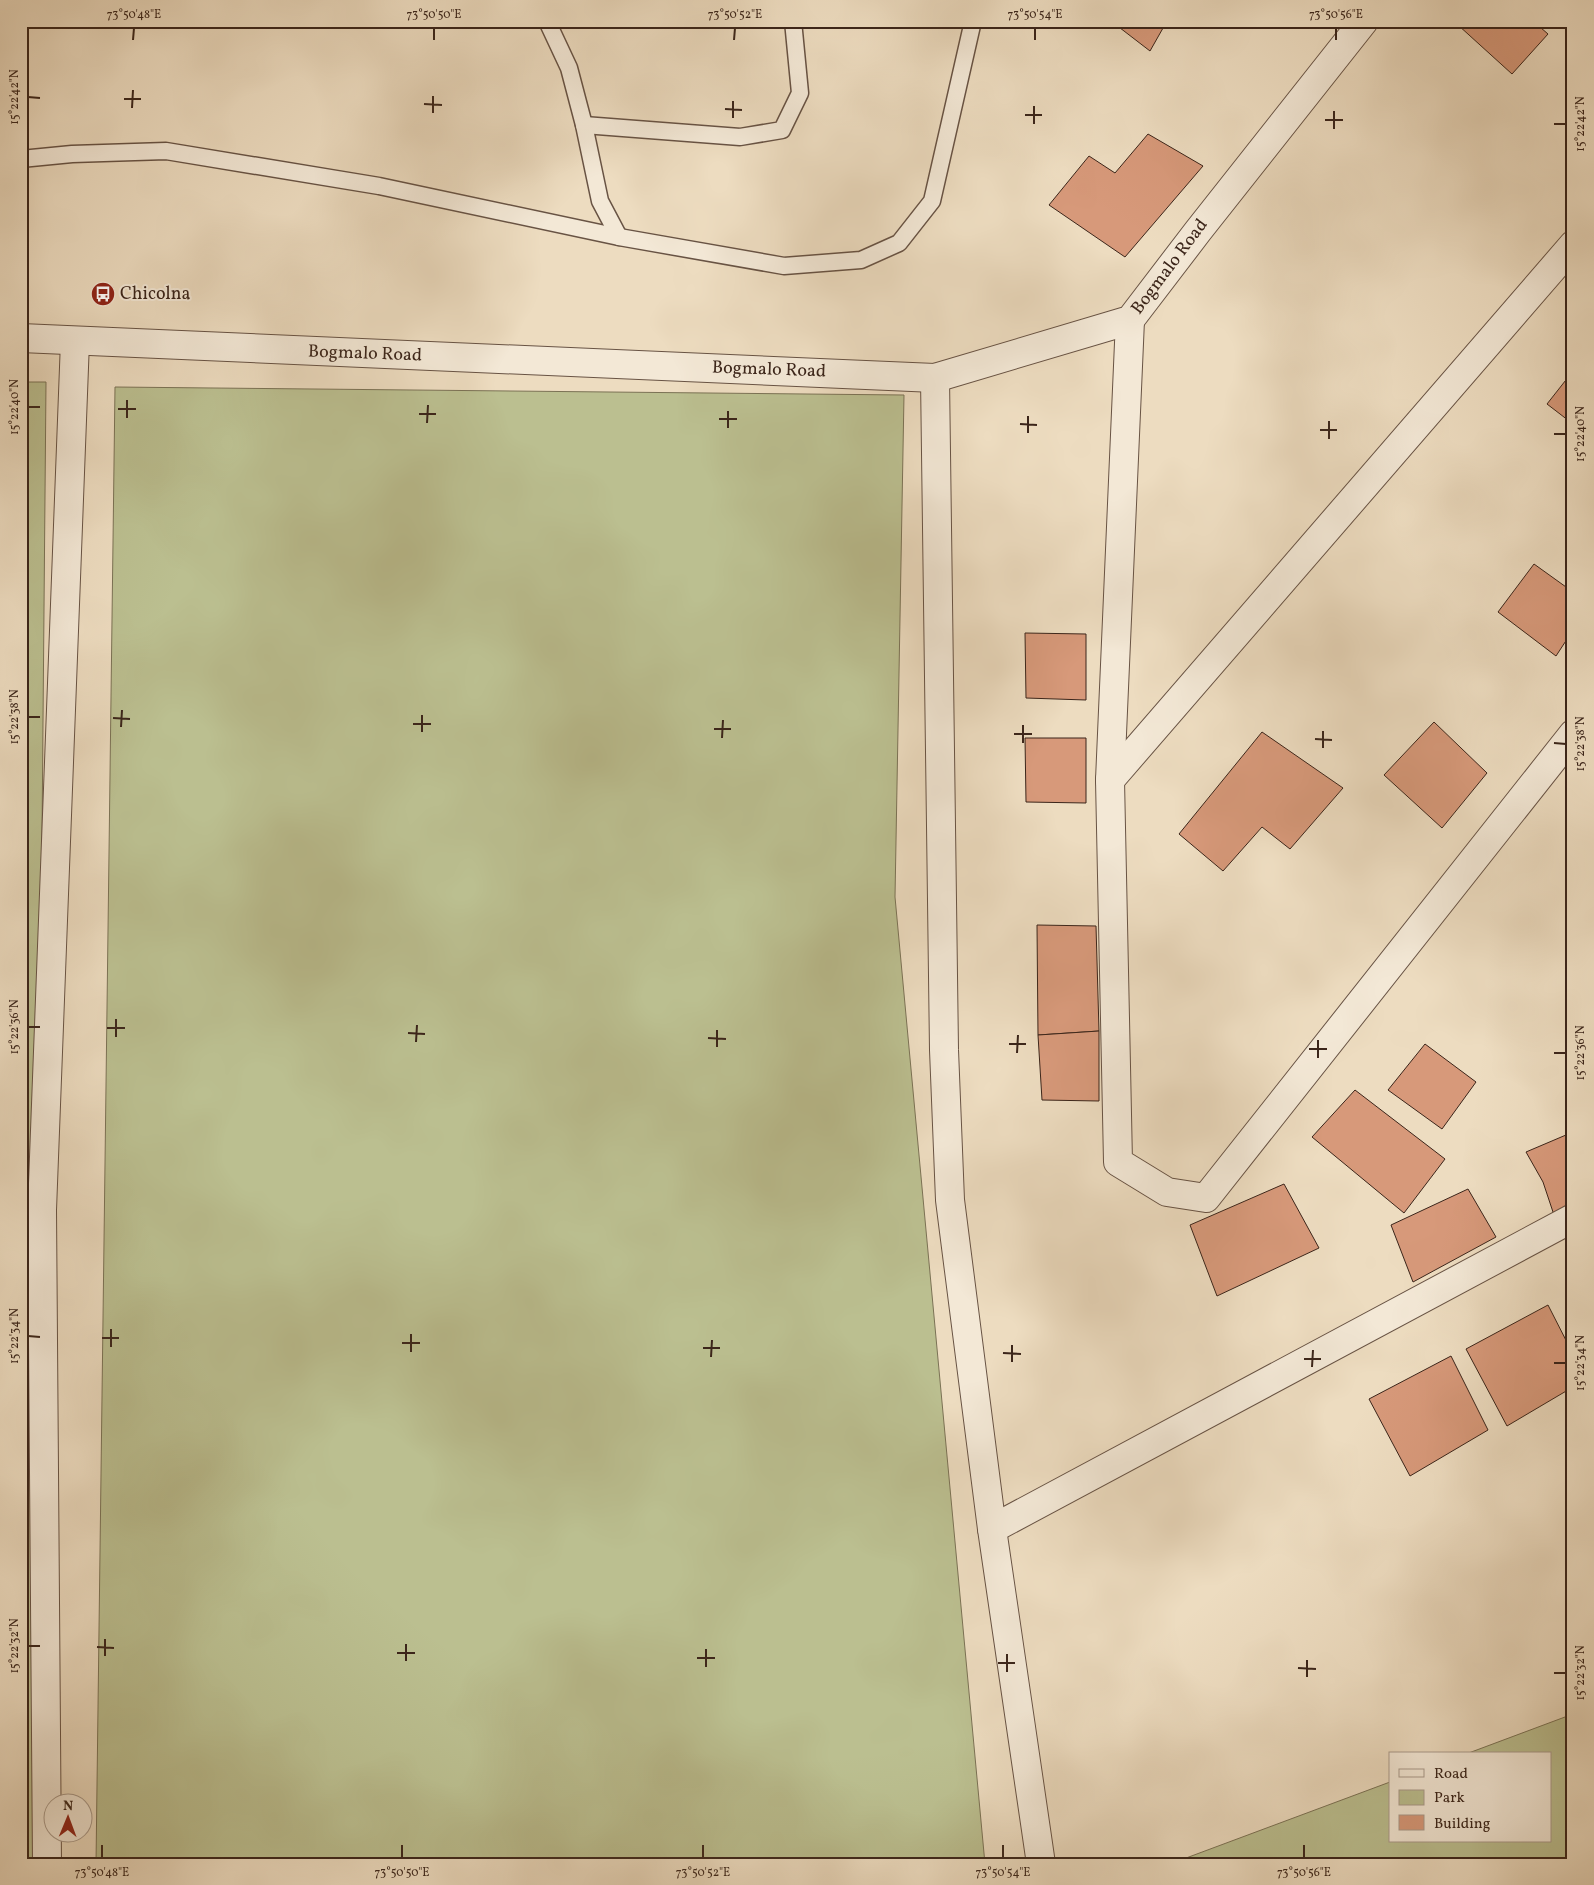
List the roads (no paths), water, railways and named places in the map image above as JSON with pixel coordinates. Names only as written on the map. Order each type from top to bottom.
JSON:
[{"type":"street","name":"Bogmalo Road","points":[[21,338],[935,378],[1130,320],[1198,230],[1364,21]]},
{"type":"street","points":[[1110,780],[1573,245]]},
{"type":"street","points":[[1130,320],[1110,780],[1118,1162],[1167,1192],[1206,1198],[1573,734]]},
{"type":"street","points":[[47,1864],[42,1210],[75,341]]},
{"type":"street","points":[[935,378],[944,1050],[950,1191],[992,1529],[1042,1864]]},
{"type":"street","points":[[992,1529],[1573,1218]]},
{"type":"lane","points":[[547,21],[568,68],[584,124],[600,201],[619,237]]},
{"type":"lane","points":[[584,124],[740,137],[782,130],[800,93],[793,21]]},
{"type":"lane","points":[[21,160],[72,154],[166,151],[379,186],[619,237],[784,266],[861,260],[899,243],[932,201],[973,21]]},
{"type":"place","name":"Chicolna","points":[[103,294]]}]
